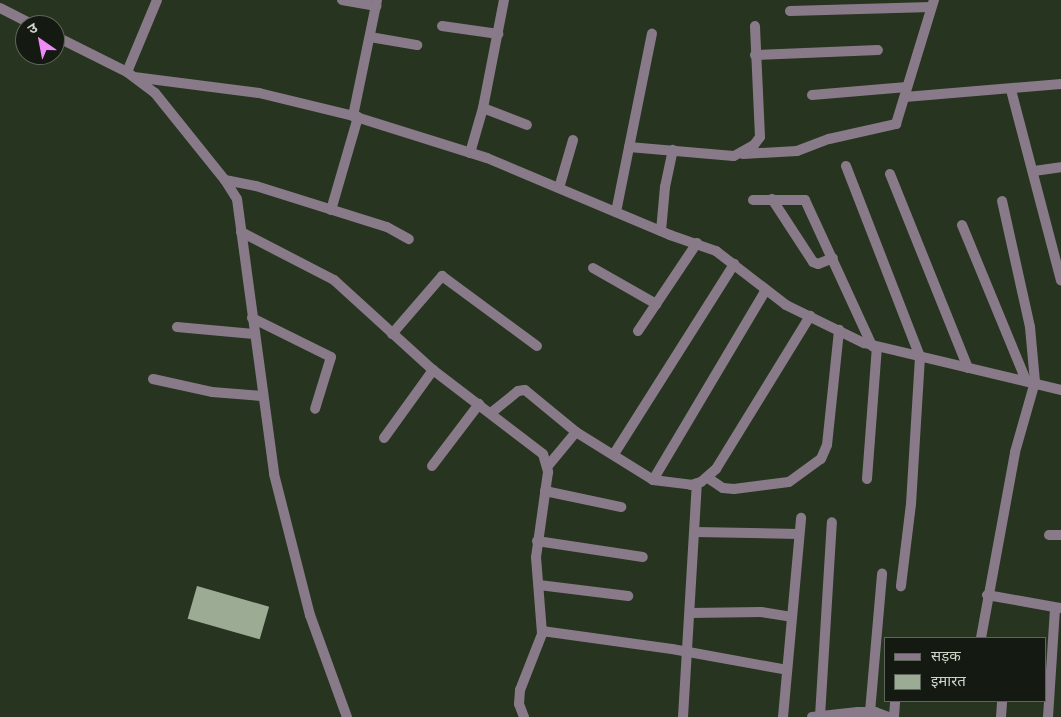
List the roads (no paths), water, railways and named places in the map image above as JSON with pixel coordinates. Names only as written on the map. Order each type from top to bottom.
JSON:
[{"type":"street","points":[[131,75],[157,0]]},
{"type":"street","points":[[331,210],[355,116],[377,3],[342,0]]},
{"type":"street","points":[[470,153],[483,108],[504,0]]},
{"type":"street","points":[[629,146],[734,156],[797,151],[836,138],[890,127],[899,121],[932,3],[790,11]]},
{"type":"street","points":[[0,8],[15,16]]},
{"type":"street","points":[[442,26],[498,34]]},
{"type":"street","points":[[743,154],[760,137],[755,26]]},
{"type":"street","points":[[616,212],[652,34]]},
{"type":"street","points":[[370,36],[417,45]]},
{"type":"street","points":[[65,41],[131,75],[165,104],[225,180],[236,199],[274,474],[297,570],[347,717]]},
{"type":"street","points":[[755,55],[878,50]]},
{"type":"street","points":[[131,75],[245,90],[355,116],[470,153],[661,231],[716,251],[766,290],[810,316],[875,346],[920,358],[1030,381],[1061,390]]},
{"type":"street","points":[[812,95],[1011,90],[1061,84]]},
{"type":"street","points":[[1011,90],[1034,171],[1061,281]]},
{"type":"street","points":[[483,108],[527,125]]},
{"type":"street","points":[[559,188],[573,140]]},
{"type":"street","points":[[661,231],[664,193],[673,150]]},
{"type":"street","points":[[846,166],[920,358],[911,504],[901,586]]},
{"type":"street","points":[[1034,171],[1061,167]]},
{"type":"street","points":[[890,174],[968,368]]},
{"type":"street","points":[[225,180],[387,227],[409,239]]},
{"type":"street","points":[[772,199],[813,262],[818,264],[833,258]]},
{"type":"street","points":[[753,200],[805,200],[875,346],[867,479]]},
{"type":"street","points":[[981,637],[987,596],[1030,381],[1030,327],[1002,201]]},
{"type":"street","points":[[962,225],[1030,381]]},
{"type":"street","points":[[241,232],[334,280],[433,370],[533,445],[542,454],[547,467],[537,541],[542,631],[520,690],[519,704],[524,717]]},
{"type":"street","points":[[638,331],[697,243]]},
{"type":"street","points":[[614,454],[734,264]]},
{"type":"street","points":[[593,268],[656,304]]},
{"type":"street","points":[[392,334],[442,276],[537,346]]},
{"type":"street","points":[[653,480],[766,290]]},
{"type":"street","points":[[491,413],[518,391],[525,390],[576,432],[653,480],[697,484],[708,478],[810,316]]},
{"type":"street","points":[[252,318],[331,357],[315,408]]},
{"type":"street","points":[[177,327],[254,334]]},
{"type":"street","points":[[708,478],[723,488],[734,489],[790,482],[821,459],[828,445],[839,330]]},
{"type":"street","points":[[384,438],[433,370]]},
{"type":"street","points":[[153,379],[212,392],[262,396]]},
{"type":"street","points":[[432,466],[479,404]]},
{"type":"street","points":[[547,467],[576,432]]},
{"type":"street","points":[[683,717],[696,532],[697,484]]},
{"type":"street","points":[[545,491],[622,508]]},
{"type":"street","points":[[783,717],[801,518]]},
{"type":"street","points":[[832,522],[816,717],[870,712],[889,717]]},
{"type":"street","points":[[696,532],[799,534]]},
{"type":"street","points":[[1049,535],[1061,535]]},
{"type":"street","points":[[537,541],[643,557]]},
{"type":"street","points":[[870,712],[882,574]]},
{"type":"street","points":[[539,586],[628,596]]},
{"type":"street","points":[[987,596],[1058,608],[1048,717]]},
{"type":"street","points":[[690,613],[761,612],[792,617]]},
{"type":"street","points":[[542,631],[687,651],[788,670]]},
{"type":"street","points":[[894,717],[895,702]]},
{"type":"street","points":[[1001,717],[1002,702]]}]
